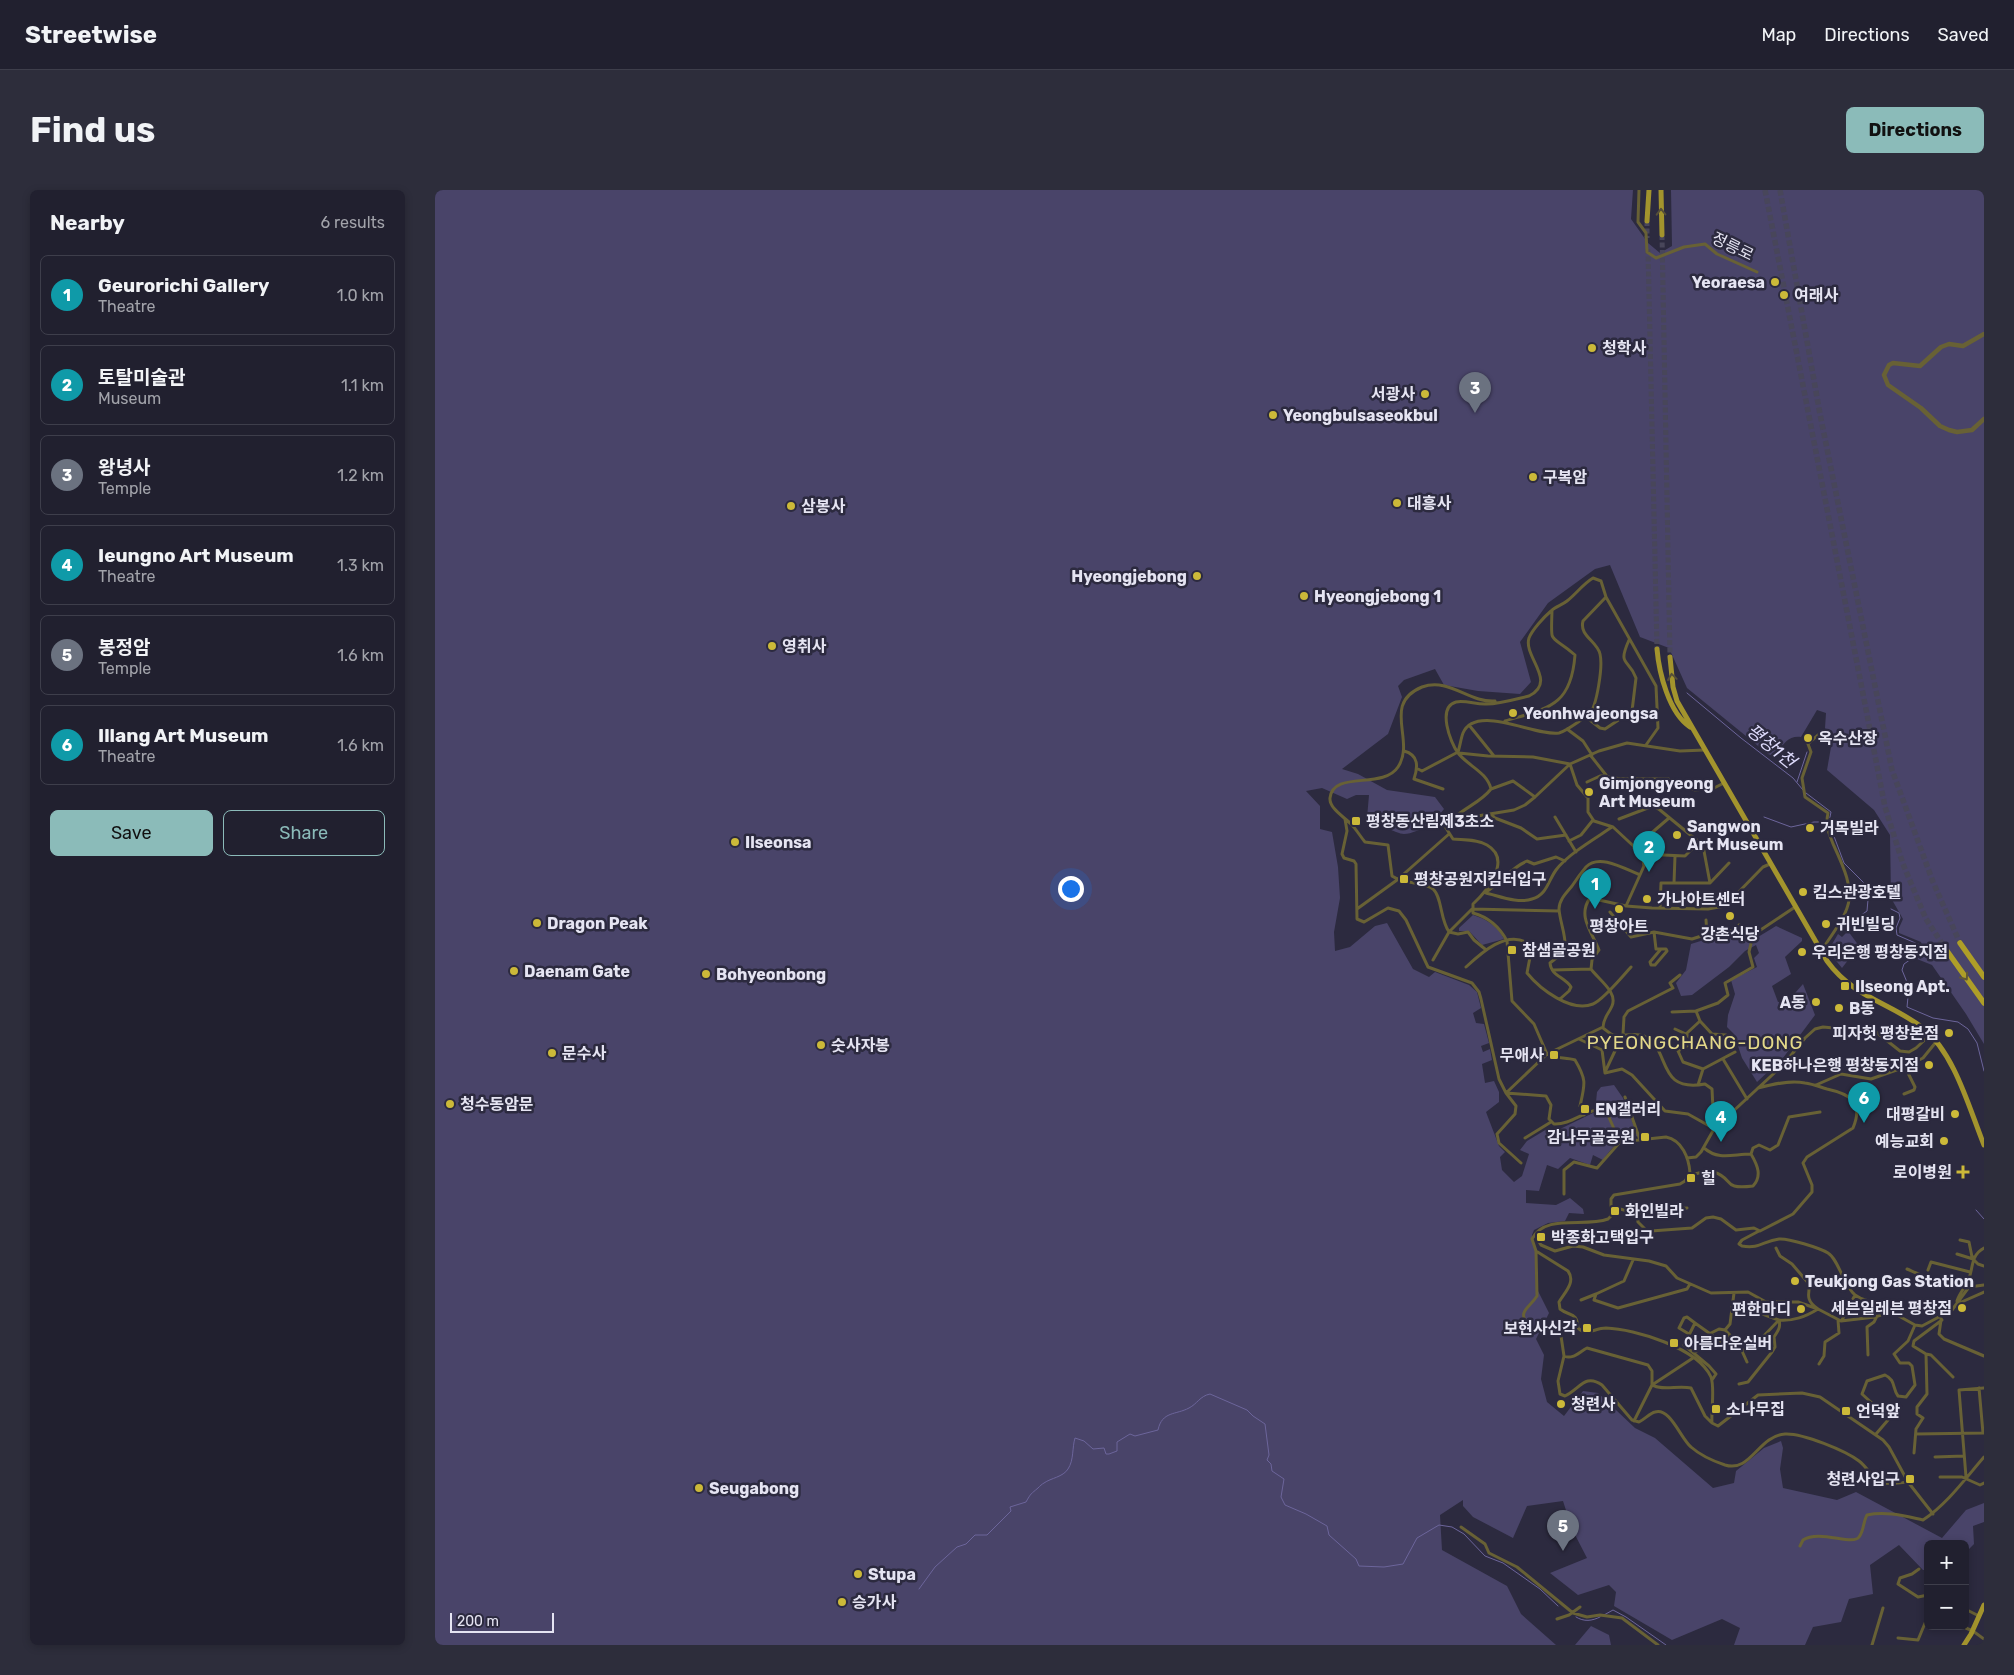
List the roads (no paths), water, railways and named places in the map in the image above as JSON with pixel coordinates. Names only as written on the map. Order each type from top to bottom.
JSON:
[{"type":"highway","points":[[1960,943],[1984,977]]},
{"type":"highway","points":[[1947,951],[1984,1002]]},
{"type":"main road","points":[[1647,221],[1649,190]]},
{"type":"main road","points":[[1661,190],[1661,235]]},
{"type":"main road","points":[[1657,649],[1658,668],[1668,694],[1683,722],[1692,728]]},
{"type":"main road","points":[[1669,657],[1673,688],[1677,701],[1833,970],[1852,988],[1912,1020],[1930,1035],[1951,1065],[1984,1145]]},
{"type":"main road","points":[[1964,1645],[1973,1631],[1984,1605]]},
{"type":"street","name":"정릉로","points":[[1639,190],[1638,222],[1647,233],[1647,252],[1651,256],[1659,257],[1683,247],[1705,244],[1717,254],[1757,272]]},
{"type":"street","points":[[1984,334],[1963,346],[1949,344],[1941,347],[1920,366],[1915,367],[1893,363],[1889,365],[1884,375],[1888,385],[1921,408],[1936,423],[1949,430],[1957,432],[1972,430],[1984,419]]},
{"type":"street","points":[[1485,948],[1473,940],[1468,932],[1458,934],[1449,932],[1444,925],[1439,898],[1435,890],[1427,886],[1397,880],[1392,876],[1388,846],[1365,842],[1352,824],[1345,819],[1330,801],[1334,789],[1350,781],[1381,780],[1398,767],[1405,744],[1400,712],[1406,699],[1419,688],[1440,685],[1457,688],[1489,702],[1529,696],[1537,690],[1540,680],[1539,668],[1530,653],[1529,637],[1552,610],[1567,601],[1593,578],[1601,580],[1606,597],[1656,686],[1658,728],[1646,745]]},
{"type":"street","points":[[1458,752],[1463,733],[1469,725],[1479,721],[1504,722],[1549,733],[1560,733],[1592,712],[1596,698],[1601,655],[1595,644],[1584,633],[1581,626],[1583,621],[1606,597]]},
{"type":"street","points":[[1504,722],[1549,708],[1559,700],[1574,669],[1575,655],[1554,641],[1551,636],[1552,610]]},
{"type":"street","points":[[1586,717],[1600,728],[1605,728],[1631,711],[1636,678],[1624,660],[1624,653],[1629,639]]},
{"type":"street","points":[[1491,789],[1489,781],[1458,752],[1445,718],[1451,704],[1458,701],[1488,704],[1505,700]]},
{"type":"street","points":[[1469,725],[1494,756]]},
{"type":"street","points":[[1567,729],[1583,741],[1607,776]]},
{"type":"street","points":[[1819,734],[1808,744],[1811,752],[1802,778],[1805,797],[1828,813],[1827,831],[1850,882],[1851,894],[1845,916],[1821,951]]},
{"type":"street","points":[[1453,820],[1514,810],[1525,805],[1535,797],[1570,764],[1627,743],[1680,751],[1705,750]]},
{"type":"street","points":[[1404,751],[1411,753],[1416,759],[1418,769],[1414,779],[1443,789]]},
{"type":"street","points":[[1418,769],[1422,771],[1458,752],[1494,756],[1533,757],[1570,764]]},
{"type":"street","points":[[1570,764],[1577,786],[1588,798],[1588,812],[1593,820],[1613,827],[1642,854],[1685,856],[1699,842]]},
{"type":"street","points":[[1587,782],[1600,776],[1620,779],[1668,779],[1692,790],[1714,788],[1724,783]]},
{"type":"street","points":[[1486,893],[1496,871],[1496,855],[1489,846],[1475,841],[1453,839],[1446,828],[1450,821],[1487,795],[1491,789],[1513,781],[1535,797]]},
{"type":"street","points":[[1619,819],[1653,806],[1699,842],[1704,851],[1710,883]]},
{"type":"street","points":[[1491,814],[1495,818],[1521,828],[1537,839],[1566,835]]},
{"type":"street","points":[[1555,817],[1576,852]]},
{"type":"street","points":[[1634,848],[1669,818]]},
{"type":"street","points":[[1345,819],[1347,831],[1342,854],[1344,858],[1357,864],[1357,919],[1364,922],[1388,908],[1399,911],[1406,920],[1428,967],[1472,983],[1476,987],[1481,999],[1499,1079],[1516,1106],[1515,1114],[1497,1134],[1499,1143],[1521,1163]]},
{"type":"street","points":[[1569,841],[1581,835],[1593,820]]},
{"type":"street","points":[[1486,893],[1521,900],[1532,900],[1543,894],[1556,869],[1576,852],[1613,827]]},
{"type":"street","points":[[1356,910],[1397,880],[1449,834]]},
{"type":"street","points":[[1626,906],[1644,866],[1642,854]]},
{"type":"street","points":[[1675,856],[1675,883]]},
{"type":"street","points":[[1433,960],[1449,932],[1472,909],[1473,904],[1496,886],[1515,867],[1527,861],[1534,864],[1557,857],[1565,861]]},
{"type":"street","points":[[1560,999],[1571,987],[1552,970],[1550,963],[1565,951],[1566,945],[1559,911],[1564,896],[1587,866],[1595,861],[1605,862],[1640,875]]},
{"type":"street","points":[[1660,908],[1661,883],[1710,883],[1729,863]]},
{"type":"street","points":[[1714,1129],[1712,1089],[1705,1084],[1687,1085],[1675,1080],[1654,1046],[1644,1036],[1612,1035],[1603,1027],[1603,1020],[1612,1006],[1613,997],[1610,989],[1598,979],[1591,969],[1593,960],[1599,950],[1584,917],[1585,906],[1590,898],[1626,906],[1708,910],[1725,906],[1763,867],[1770,864]]},
{"type":"street","points":[[1672,1012],[1696,1011],[1718,1003],[1728,994],[1725,983],[1753,967],[1749,952],[1752,937],[1755,933],[1795,907]]},
{"type":"street","points":[[1472,909],[1559,911]]},
{"type":"street","points":[[1472,909],[1473,913],[1491,920],[1507,941],[1512,1001],[1534,1024],[1547,1054],[1551,1057],[1565,1057],[1575,1060],[1584,1075],[1586,1084],[1580,1106],[1584,1115]]},
{"type":"street","points":[[1610,912],[1631,937],[1653,932],[1692,939],[1720,930],[1732,931],[1752,937]]},
{"type":"street","points":[[1706,920],[1707,934]]},
{"type":"street","points":[[1739,925],[1751,929],[1755,933]]},
{"type":"street","points":[[1653,932],[1656,949],[1661,949],[1666,949],[1667,951],[1655,965],[1651,965],[1650,962],[1661,949]]},
{"type":"street","points":[[1466,967],[1485,948],[1507,941],[1523,940],[1529,944],[1531,952],[1527,973],[1537,985],[1578,1007],[1594,1004],[1631,967]]},
{"type":"street","points":[[1552,970],[1591,969]]},
{"type":"street","points":[[1605,1073],[1623,1034],[1624,1017],[1628,1011],[1673,988],[1670,983],[1680,976]]},
{"type":"street","points":[[1696,1011],[1699,1021],[1712,1034],[1726,1035]]},
{"type":"street","points":[[1686,1034],[1699,1021]]},
{"type":"street","points":[[1507,1093],[1547,1054],[1603,1027]]},
{"type":"street","points":[[1687,1158],[1696,1157],[1704,1148],[1714,1129],[1784,1064],[1815,1029],[1823,1027],[1876,1032],[1900,1051],[1909,1052],[1930,1035]]},
{"type":"street","points":[[1675,1029],[1686,1034],[1694,1042],[1678,1050],[1683,1062],[1703,1069],[1735,1052]]},
{"type":"street","points":[[1579,1039],[1602,1050],[1605,1073]]},
{"type":"street","points":[[1815,1085],[1841,1074],[1871,1079],[1905,1068],[1923,1058],[1936,1042]]},
{"type":"street","points":[[1723,1059],[1747,1099]]},
{"type":"street","points":[[1904,1094],[1914,1090],[1915,1087],[1905,1068]]},
{"type":"street","points":[[1605,1073],[1622,1069],[1632,1075],[1665,1111],[1688,1114],[1714,1129]]},
{"type":"street","points":[[1698,1085],[1703,1069]]},
{"type":"street","points":[[1758,1088],[1791,1083],[1815,1085],[1841,1092],[1853,1100],[1857,1113],[1856,1122],[1849,1132],[1807,1157],[1803,1163],[1812,1185],[1811,1192],[1793,1214],[1742,1240],[1739,1244],[1757,1247],[1780,1239],[1791,1240],[1828,1253],[1855,1295],[1876,1304],[1882,1314]]},
{"type":"street","points":[[1507,1093],[1546,1096],[1551,1105],[1549,1114],[1551,1122],[1557,1125],[1603,1108],[1620,1142]]},
{"type":"street","points":[[1625,1097],[1639,1140]]},
{"type":"street","points":[[1634,1422],[1603,1385],[1597,1381],[1591,1380],[1582,1383],[1565,1396],[1560,1394],[1558,1382],[1564,1356],[1561,1336],[1558,1332],[1530,1329],[1525,1322],[1523,1314],[1524,1310],[1537,1296],[1536,1251],[1532,1239],[1547,1226],[1557,1223],[1603,1221],[1611,1216],[1611,1199],[1614,1194],[1680,1184],[1689,1175],[1712,1171],[1731,1187],[1753,1186],[1759,1177],[1756,1163],[1751,1154],[1753,1148],[1759,1144],[1771,1150],[1778,1145],[1789,1116],[1820,1112]]},
{"type":"street","points":[[1525,1138],[1551,1122]]},
{"type":"street","points":[[1564,1194],[1564,1170],[1574,1162],[1597,1168],[1620,1142],[1672,1138],[1678,1141],[1687,1158],[1690,1167],[1689,1175]]},
{"type":"street","points":[[1704,1148],[1711,1154],[1725,1157],[1751,1154]]},
{"type":"street","points":[[1611,1207],[1637,1213],[1687,1208]]},
{"type":"street","points":[[1637,1213],[1638,1222],[1646,1230],[1651,1231],[1692,1228],[1707,1218],[1713,1217],[1721,1219],[1736,1230],[1754,1228],[1760,1231]]},
{"type":"street","points":[[1535,1235],[1541,1245],[1555,1251],[1573,1246],[1583,1247],[1604,1255],[1649,1261],[1666,1266],[1677,1278],[1711,1293],[1748,1292],[1766,1302],[1788,1300],[1818,1309]]},
{"type":"street","points":[[1960,1240],[1969,1242],[1972,1257],[1978,1264],[1984,1266]]},
{"type":"street","points":[[1776,1248],[1780,1256],[1792,1264],[1810,1285],[1807,1296],[1811,1304],[1839,1320],[1882,1314],[1897,1315],[1915,1325],[1922,1326],[1941,1318]]},
{"type":"street","points":[[1956,1304],[1962,1289],[1967,1283],[1974,1258],[1984,1248]]},
{"type":"street","points":[[1536,1251],[1570,1273],[1571,1281],[1559,1302],[1559,1307],[1562,1311],[1573,1315],[1577,1321],[1577,1328],[1581,1332],[1586,1333],[1601,1328],[1631,1332],[1669,1343],[1693,1358],[1707,1370],[1712,1380],[1712,1423]]},
{"type":"street","points":[[1957,1254],[1974,1258]]},
{"type":"street","points":[[1581,1300],[1624,1281],[1633,1260]]},
{"type":"street","points":[[1928,1270],[1931,1262],[1969,1272]]},
{"type":"street","points":[[1907,1269],[1939,1282],[1955,1285],[1962,1282],[1967,1283]]},
{"type":"street","points":[[1596,1294],[1594,1300],[1618,1308],[1687,1289],[1690,1284]]},
{"type":"street","points":[[1953,1377],[1931,1355],[1913,1346],[1914,1341],[1952,1310],[1969,1287],[1984,1285]]},
{"type":"street","points":[[1956,1304],[1984,1292]]},
{"type":"street","points":[[1725,1330],[1730,1324],[1733,1293]]},
{"type":"street","points":[[1819,1364],[1824,1356],[1825,1342],[1839,1333],[1839,1320],[1855,1295]]},
{"type":"street","points":[[1733,1306],[1738,1306],[1766,1317],[1791,1321],[1806,1316],[1818,1309]]},
{"type":"street","points":[[1868,1356],[1867,1327],[1875,1322],[1878,1316]]},
{"type":"street","points":[[1689,1334],[1679,1328],[1684,1318],[1687,1317],[1709,1334],[1723,1343],[1729,1340],[1730,1335],[1725,1330],[1719,1329],[1709,1334],[1695,1353]]},
{"type":"street","points":[[1941,1318],[1939,1334],[1944,1339],[1984,1356]]},
{"type":"street","points":[[1747,1362],[1742,1351],[1757,1343],[1779,1320]]},
{"type":"street","points":[[1739,1384],[1748,1382],[1773,1352],[1775,1347],[1774,1337],[1779,1330],[1779,1320]]},
{"type":"street","points":[[1695,1323],[1684,1345],[1716,1374],[1712,1380]]},
{"type":"street","points":[[1876,1434],[1888,1420],[1887,1416],[1862,1394],[1867,1381],[1885,1375],[1891,1377],[1898,1396],[1906,1397],[1915,1386],[1913,1366],[1909,1363],[1899,1363],[1894,1354],[1908,1341],[1915,1325]]},
{"type":"street","points":[[1564,1356],[1569,1358],[1575,1356],[1587,1348],[1648,1365],[1652,1371],[1652,1385],[1634,1422]]},
{"type":"street","points":[[1914,1453],[1913,1440],[1916,1428],[1923,1418],[1917,1414],[1917,1407],[1927,1394],[1926,1354]]},
{"type":"street","points":[[1652,1385],[1693,1358]]},
{"type":"street","points":[[1652,1385],[1657,1388],[1681,1386],[1691,1388],[1705,1416],[1718,1426],[1758,1395],[1802,1393],[1820,1397],[1876,1434],[1889,1447],[1908,1482],[1933,1514]]},
{"type":"street","points":[[1916,1434],[1984,1433],[1979,1388]]},
{"type":"street","points":[[1966,1478],[1959,1390],[1984,1388]]},
{"type":"street","points":[[1634,1422],[1639,1422],[1655,1412],[1662,1412],[1671,1419],[1690,1446],[1699,1453],[1725,1465],[1735,1466],[1744,1463],[1769,1438],[1783,1434],[1807,1436],[1857,1460],[1881,1482],[1891,1484],[1908,1482]]},
{"type":"street","points":[[1935,1457],[1964,1456]]},
{"type":"street","points":[[1800,1546],[1803,1540],[1815,1536],[1857,1540],[1861,1536],[1864,1520],[1867,1515],[1880,1513],[1899,1514],[1923,1520],[1933,1514],[1984,1458]]},
{"type":"street","points":[[1940,1477],[1966,1478],[1979,1485],[1984,1483]]},
{"type":"street","points":[[1461,1527],[1485,1544],[1489,1553],[1517,1567],[1573,1613],[1587,1617],[1600,1614],[1622,1618],[1657,1645]]},
{"type":"street","points":[[1919,1569],[1912,1574],[1900,1578],[1898,1584],[1918,1597],[1924,1596]]},
{"type":"street","points":[[1557,1619],[1573,1613],[1580,1607]]},
{"type":"street","points":[[1872,1645],[1883,1608]]},
{"type":"street","points":[[1969,1611],[1980,1616]]},
{"type":"street","points":[[1899,1638],[1918,1640],[1924,1626]]},
{"type":"street","points":[[1969,1629],[1983,1637]]},
{"type":"waterway","name":"평창1천","points":[[1687,693],[1793,778],[1803,790]]},
{"type":"waterway","points":[[1797,782],[1807,752]]},
{"type":"waterway","name":"평창1천","points":[[1806,793],[1831,812],[1829,822]]},
{"type":"waterway","points":[[1764,817],[1791,827],[1814,822],[1825,822]]},
{"type":"waterway","points":[[1829,823],[1844,863],[1869,888],[1867,911],[1851,922]]},
{"type":"waterway","points":[[1891,909],[1899,913],[1900,918],[1896,928],[1897,935],[1920,945],[1917,955],[1904,964],[1902,970],[1909,987],[1907,1007],[1933,1018],[1958,1022],[1968,1029],[1977,1043],[1984,1071]]},
{"type":"waterway","points":[[1976,1210],[1984,1219]]},
{"type":"waterway","points":[[919,1589],[935,1567],[957,1547],[966,1544],[975,1535],[987,1535],[1011,1511],[1010,1507],[1026,1502],[1031,1494],[1043,1484],[1066,1472],[1071,1462],[1075,1438],[1084,1441],[1093,1449],[1104,1448],[1106,1454],[1109,1454],[1117,1451],[1117,1442],[1130,1434],[1135,1436],[1158,1430],[1160,1424],[1170,1414],[1189,1408],[1204,1396],[1210,1394],[1247,1410],[1265,1424],[1269,1455],[1267,1460],[1271,1464],[1272,1471],[1284,1479],[1281,1497],[1285,1505],[1327,1526],[1329,1535],[1356,1559],[1359,1566],[1384,1567],[1403,1564],[1417,1538],[1439,1525],[1452,1527],[1464,1534],[1485,1556],[1503,1563],[1540,1589],[1558,1606]]},
{"type":"waterway","points":[[1604,1615],[1613,1610],[1666,1645]]},
{"type":"waterway","points":[[1576,1617],[1582,1620],[1600,1617]]},
{"type":"tunnel","points":[[1765,190],[1885,807],[1903,864],[1926,919],[1947,951]]},
{"type":"tunnel","points":[[1780,190],[1820,414],[1892,770],[1933,882],[1960,943]]},
{"type":"tunnel","points":[[1647,221],[1647,238]]},
{"type":"tunnel","points":[[1662,235],[1670,657]]},
{"type":"tunnel","points":[[1648,249],[1657,649]]},
{"type":"place","name":"Yeoraesa","points":[[1775,282]]},
{"type":"place","name":"여래사","points":[[1784,295]]},
{"type":"place","name":"청학사","points":[[1592,348]]},
{"type":"place","name":"서광사","points":[[1425,394]]},
{"type":"place","name":"왕녕사","points":[[1475,413]]},
{"type":"place","name":"Yeongbulsaseokbul","points":[[1273,415]]},
{"type":"place","name":"구복암","points":[[1533,477]]},
{"type":"place","name":"대흥사","points":[[1397,503]]},
{"type":"place","name":"삼봉사","points":[[791,506]]},
{"type":"place","name":"Hyeongjebong","points":[[1197,576]]},
{"type":"place","name":"Hyeongjebong 1","points":[[1304,596]]},
{"type":"place","name":"영취사","points":[[772,646]]},
{"type":"place","name":"Yeonhwajeongsa","points":[[1513,713]]},
{"type":"place","name":"옥수산장","points":[[1808,738]]},
{"type":"place","name":"Gimjongyeong Art Museum","points":[[1589,792]]},
{"type":"place","name":"평창동산림제3초소","points":[[1356,821]]},
{"type":"place","name":"거목빌라","points":[[1810,828]]},
{"type":"place","name":"Sangwon Art Museum","points":[[1677,835]]},
{"type":"place","name":"Ilseonsa","points":[[735,842]]},
{"type":"place","name":"토탈미술관","points":[[1649,872]]},
{"type":"place","name":"평창공원지킴터입구","points":[[1404,879]]},
{"type":"place","name":"킴스관광호텔","points":[[1803,892]]},
{"type":"place","name":"가나아트센터","points":[[1647,899]]},
{"type":"place","name":"Geurorichi Gallery","points":[[1595,909]]},
{"type":"place","name":"평창아트","points":[[1619,909]]},
{"type":"place","name":"강촌식당","points":[[1730,916]]},
{"type":"place","name":"Dragon Peak","points":[[537,923]]},
{"type":"place","name":"귀빈빌딩","points":[[1826,924]]},
{"type":"place","name":"참샘골공원","points":[[1512,950]]},
{"type":"place","name":"우리은행 평창동지점","points":[[1802,952]]},
{"type":"place","name":"Daenam Gate","points":[[514,971]]},
{"type":"place","name":"Bohyeonbong","points":[[706,974]]},
{"type":"place","name":"Ilseong Apt.","points":[[1845,986]]},
{"type":"place","name":"A동","points":[[1816,1002]]},
{"type":"place","name":"B동","points":[[1839,1008]]},
{"type":"place","name":"피자헛 평창본점","points":[[1949,1033]]},
{"type":"place","name":"숫사자봉","points":[[821,1045]]},
{"type":"place","name":"문수사","points":[[552,1053]]},
{"type":"place","name":"무애사","points":[[1554,1055]]},
{"type":"place","name":"KEB하나은행 평창동지점","points":[[1929,1065]]},
{"type":"place","name":"청수동암문","points":[[450,1104]]},
{"type":"place","name":"EN갤러리","points":[[1585,1109]]},
{"type":"place","name":"대평갈비","points":[[1955,1114]]},
{"type":"place","name":"Illang Art Museum","points":[[1864,1123]]},
{"type":"place","name":"감나무골공원","points":[[1645,1137]]},
{"type":"place","name":"예능교회","points":[[1944,1141]]},
{"type":"place","name":"Ieungno Art Museum","points":[[1721,1142]]},
{"type":"place","name":"로이병원","points":[[1963,1172]]},
{"type":"place","name":"힐","points":[[1691,1178]]},
{"type":"place","name":"화인빌라","points":[[1615,1211]]},
{"type":"place","name":"박종화고택입구","points":[[1541,1237]]},
{"type":"place","name":"Teukjong Gas Station","points":[[1795,1281]]},
{"type":"place","name":"세븐일레븐 평창점","points":[[1962,1308]]},
{"type":"place","name":"편한마디","points":[[1801,1309]]},
{"type":"place","name":"보현사신각","points":[[1587,1328]]},
{"type":"place","name":"아름다운실버","points":[[1674,1343]]},
{"type":"place","name":"청련사","points":[[1561,1404]]},
{"type":"place","name":"소나무집","points":[[1716,1409]]},
{"type":"place","name":"언덕앞","points":[[1846,1411]]},
{"type":"place","name":"청련사입구","points":[[1910,1479]]},
{"type":"place","name":"Seugabong","points":[[699,1488]]},
{"type":"place","name":"봉정암","points":[[1563,1551]]},
{"type":"place","name":"Stupa","points":[[858,1574]]},
{"type":"place","name":"승가사","points":[[842,1602]]},
{"type":"district","name":"PYEONGCHANG-DONG","points":[[1695,1042]]}]
